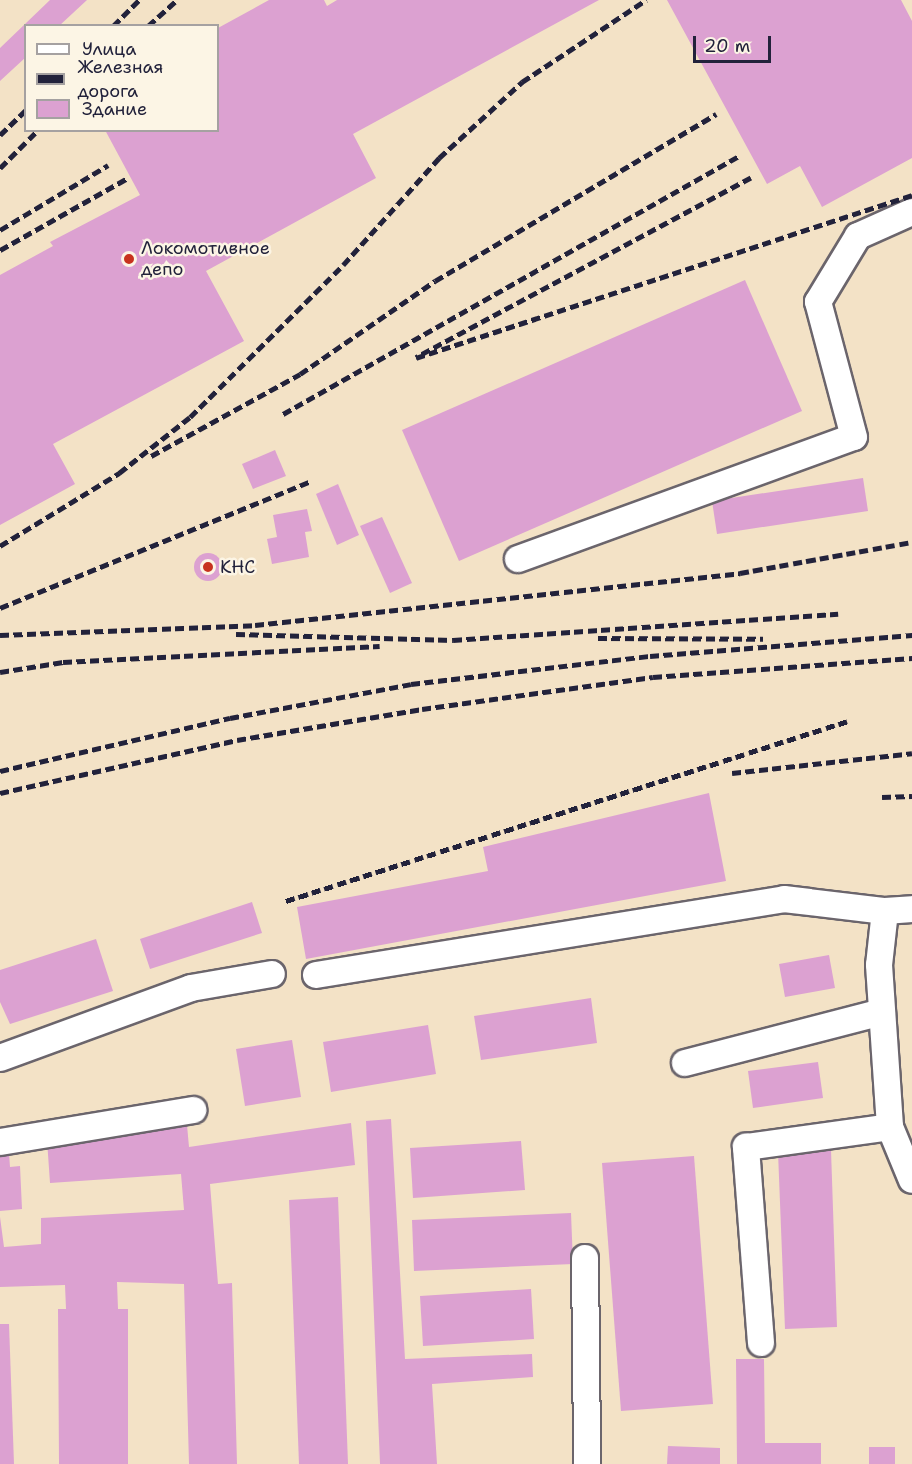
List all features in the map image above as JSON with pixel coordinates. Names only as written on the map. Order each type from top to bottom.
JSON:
[{"type":"street","points":[[518,559],[854,437],[818,302],[858,236],[912,212]]},
{"type":"street","points":[[316,975],[784,899],[885,911],[912,909]]},
{"type":"street","points":[[885,911],[879,965],[890,1127],[910,1170]]},
{"type":"street","points":[[0,1058],[191,988],[272,974]]},
{"type":"street","points":[[685,1063],[882,1012]]},
{"type":"street","points":[[0,1142],[193,1110]]},
{"type":"street","points":[[761,1343],[746,1147],[890,1127]]},
{"type":"street","points":[[585,1258],[587,1464]]},
{"type":"building","points":[[50,0],[87,0],[61,24],[25,24]]},
{"type":"building","name":"Локомотивное депо","points":[[269,0],[324,0],[327,6],[337,0],[599,0],[353,134],[376,178],[206,271],[244,341],[53,444],[75,484],[0,525],[0,275],[53,246],[50,242],[140,195],[106,132],[219,132],[219,27]]},
{"type":"building","points":[[667,0],[901,0],[912,21],[912,158],[822,207],[800,166],[767,184]]},
{"type":"building","points":[[24,25],[24,59],[0,81],[0,48]]},
{"type":"building","points":[[745,280],[802,411],[459,561],[402,430]]},
{"type":"building","points":[[275,450],[286,476],[253,489],[242,464]]},
{"type":"building","points":[[863,478],[868,511],[717,534],[712,501]]},
{"type":"building","points":[[338,484],[359,535],[337,545],[316,494]]},
{"type":"building","points":[[307,509],[312,531],[305,532],[309,557],[272,564],[267,539],[277,537],[273,515]]},
{"type":"building","points":[[382,517],[412,583],[390,593],[360,526]]},
{"type":"building","name":"КНС","points":[[208,553],[218,557],[222,567],[218,577],[208,581],[198,577],[194,567],[198,557]]},
{"type":"building","points":[[709,793],[726,881],[306,959],[297,907],[488,871],[483,847]]},
{"type":"building","points":[[252,902],[262,933],[150,969],[140,939]]},
{"type":"building","points":[[96,939],[113,991],[10,1024],[0,1002],[0,970]]},
{"type":"building","points":[[829,955],[835,988],[785,997],[779,964]]},
{"type":"building","points":[[591,998],[597,1043],[481,1060],[474,1016]]},
{"type":"building","points":[[428,1025],[436,1074],[331,1092],[323,1042]]},
{"type":"building","points":[[292,1040],[301,1097],[245,1106],[236,1049]]},
{"type":"building","points":[[818,1062],[823,1098],[753,1108],[748,1071]]},
{"type":"building","points":[[391,1119],[405,1359],[532,1354],[533,1377],[432,1384],[437,1464],[380,1464],[366,1121]]},
{"type":"building","points":[[351,1123],[355,1165],[210,1184],[218,1284],[232,1283],[237,1464],[189,1464],[184,1284],[117,1282],[118,1309],[128,1309],[128,1464],[59,1464],[58,1309],[66,1309],[65,1285],[0,1287],[0,1217],[4,1247],[41,1244],[41,1218],[184,1210],[181,1174],[50,1183],[47,1140],[187,1125],[189,1147]]},
{"type":"building","points":[[521,1141],[525,1190],[413,1198],[410,1148]]},
{"type":"building","points":[[831,1150],[837,1327],[785,1329],[778,1152]]},
{"type":"building","points":[[0,1153],[9,1153],[10,1167],[20,1166],[22,1209],[0,1211]]},
{"type":"building","points":[[694,1156],[713,1404],[621,1411],[602,1163]]},
{"type":"building","points":[[338,1197],[348,1464],[299,1464],[289,1200]]},
{"type":"building","points":[[571,1213],[573,1264],[414,1271],[412,1220]]},
{"type":"building","points":[[531,1289],[534,1339],[423,1346],[420,1296]]},
{"type":"building","points":[[0,1324],[9,1324],[14,1464],[0,1464]]},
{"type":"building","points":[[736,1359],[764,1359],[765,1443],[821,1443],[821,1464],[737,1464]]},
{"type":"building","points":[[668,1446],[720,1448],[720,1464],[667,1464]]},
{"type":"building","points":[[869,1447],[895,1447],[895,1464],[869,1464]]},
{"type":"railway","points":[[115,24],[139,0]]},
{"type":"railway","points":[[150,24],[177,0]]},
{"type":"railway","points":[[0,546],[119,473],[190,417],[343,265],[439,158],[522,82],[646,0]]},
{"type":"railway","points":[[0,135],[24,112]]},
{"type":"railway","points":[[151,456],[300,374],[435,281],[716,114]]},
{"type":"railway","points":[[0,168],[36,132]]},
{"type":"railway","points":[[283,414],[739,156]]},
{"type":"railway","points":[[0,230],[108,165]]},
{"type":"railway","points":[[751,178],[416,358],[912,195]]},
{"type":"railway","points":[[0,250],[126,179]]},
{"type":"railway","points":[[0,608],[311,481]]},
{"type":"railway","points":[[0,635],[255,625],[740,573],[912,542]]},
{"type":"railway","points":[[236,634],[453,640],[838,614]]},
{"type":"railway","points":[[0,771],[230,718],[411,684],[650,656],[912,635]]},
{"type":"railway","points":[[598,638],[763,639]]},
{"type":"railway","points":[[0,672],[63,662],[380,646]]},
{"type":"railway","points":[[0,793],[237,740],[422,709],[653,677],[912,658]]},
{"type":"railway","points":[[286,901],[848,721]]},
{"type":"railway","points":[[732,773],[912,753]]},
{"type":"railway","points":[[882,797],[912,796]]},
{"type":"place","name":"Локомотивное депо","points":[[129,259]]},
{"type":"place","name":"КНС","points":[[208,567]]}]
